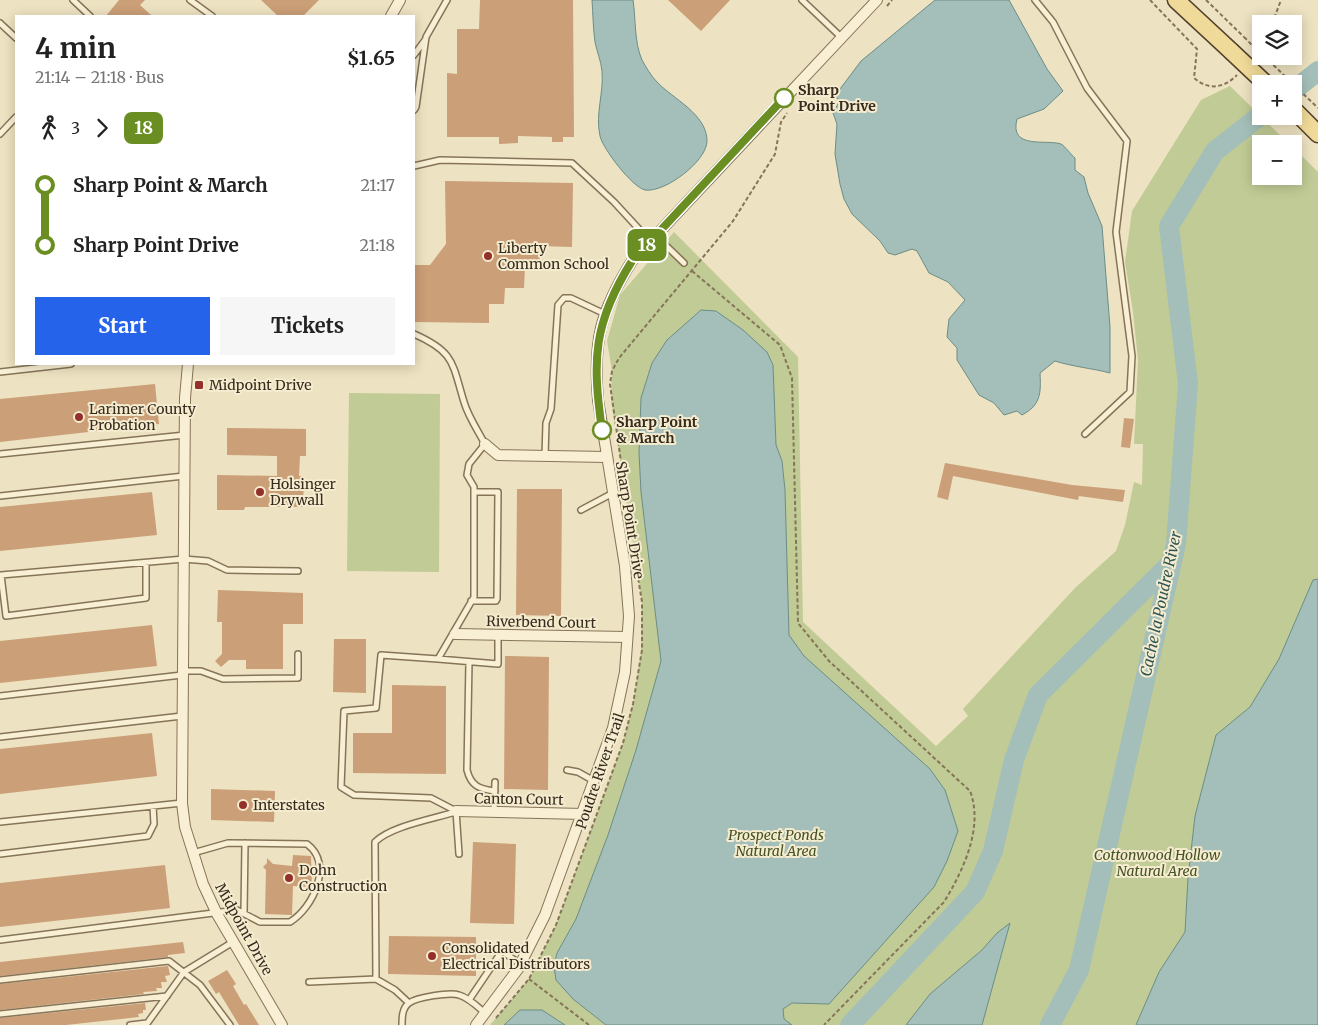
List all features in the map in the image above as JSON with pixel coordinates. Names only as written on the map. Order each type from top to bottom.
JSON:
[{"type":"main road","points":[[1176,0],[1256,75]]},
{"type":"main road","points":[[1302,118],[1314,129]]},
{"type":"street","points":[[392,15],[400,0]]},
{"type":"street","name":"Sharp Point Drive","points":[[476,1025],[520,964],[545,915],[613,728],[625,672],[629,616],[625,566],[598,400],[596,352],[605,314],[618,284],[632,261],[877,0]]},
{"type":"street","name":"Midpoint Drive","points":[[188,365],[184,476],[182,716],[182,803],[185,827],[203,884],[217,914],[282,1025]]},
{"type":"street","points":[[485,444],[498,455],[607,458]]},
{"type":"street","name":"Riverbend Court","points":[[455,634],[628,637]]},
{"type":"street","name":"Canton Court","points":[[456,811],[582,814]]},
{"type":"lane","points":[[73,0],[89,15]]},
{"type":"lane","points":[[190,0],[211,15]]},
{"type":"lane","points":[[415,54],[447,0]]},
{"type":"lane","points":[[802,0],[841,37]]},
{"type":"lane","points":[[1035,0],[1053,22],[1087,88],[1127,141],[1116,232],[1132,356],[1130,392],[1085,434]]},
{"type":"lane","points":[[0,22],[15,37]]},
{"type":"lane","points":[[415,109],[426,37]]},
{"type":"lane","points":[[0,134],[15,118]]},
{"type":"lane","points":[[415,166],[440,160],[572,163],[652,239],[684,263]]},
{"type":"lane","points":[[545,456],[546,423],[551,409],[558,306],[564,298],[571,298],[605,314]]},
{"type":"lane","points":[[415,334],[434,343],[447,355],[458,374],[464,404],[485,444],[469,464],[467,475],[474,486],[474,597],[455,634],[438,660]]},
{"type":"lane","points":[[0,372],[63,365]]},
{"type":"lane","points":[[0,454],[185,434]]},
{"type":"lane","points":[[0,496],[184,476]]},
{"type":"lane","points":[[471,601],[496,601],[497,599],[498,492],[474,492]]},
{"type":"lane","points":[[581,510],[612,493]]},
{"type":"lane","points":[[146,563],[146,598],[6,616],[2,596],[1,575],[184,559],[208,561],[228,570],[298,571]]},
{"type":"lane","points":[[456,811],[431,798],[354,795],[340,787],[344,711],[376,708],[381,655],[498,664],[498,635]]},
{"type":"lane","points":[[0,696],[183,673],[201,672],[223,679],[298,678],[298,654]]},
{"type":"lane","points":[[469,662],[467,770],[475,786],[495,791]]},
{"type":"lane","points":[[0,737],[182,716]]},
{"type":"lane","points":[[567,770],[578,772],[594,782]]},
{"type":"lane","points":[[494,812],[495,782]]},
{"type":"lane","points":[[0,822],[182,803]]},
{"type":"lane","points":[[0,854],[148,836],[154,824],[153,806]]},
{"type":"lane","points":[[456,811],[459,854]]},
{"type":"lane","points":[[376,979],[375,842],[382,836],[392,832],[456,811]]},
{"type":"lane","points":[[0,940],[237,910],[260,922],[290,922],[302,912],[314,897],[318,888],[318,859],[314,850],[307,844],[245,843],[214,845],[192,853]]},
{"type":"lane","points":[[244,913],[245,843]]},
{"type":"lane","points":[[130,1025],[147,1024],[184,972],[234,942]]},
{"type":"lane","points":[[469,1000],[502,951],[520,964]]},
{"type":"lane","points":[[0,980],[169,961],[200,986],[230,1025]]},
{"type":"lane","points":[[309,982],[376,979],[395,990],[409,1003]]},
{"type":"lane","points":[[402,1025],[402,1016],[409,1003],[425,997],[457,994],[469,1000],[485,1014]]},
{"type":"lane","points":[[0,1014],[167,996]]},
{"type":"path","points":[[886,7],[892,0]]},
{"type":"path","points":[[1150,0],[1197,49],[1194,78],[1200,83],[1214,87],[1227,84],[1241,71]]},
{"type":"path","points":[[1206,0],[1252,44]]},
{"type":"path","points":[[1275,15],[1281,0]]},
{"type":"path","points":[[1273,65],[1284,75]]},
{"type":"path","points":[[1302,93],[1318,108]]},
{"type":"path","points":[[627,504],[611,399],[612,371],[618,358],[733,221],[775,154],[781,122],[792,107]]},
{"type":"path","points":[[692,271],[780,345],[792,378],[798,623],[829,661],[970,791],[975,805],[970,843],[958,879],[944,902],[824,1025]]},
{"type":"path","name":"Poudre River Trail","points":[[495,1019],[529,979],[556,925],[623,742],[633,704],[642,650],[642,602],[636,564]]},
{"type":"path","points":[[529,979],[589,1025]]},
{"type":"green space","name":"Cottonwood Hollow Natural Area","points":[[1230,86],[1252,108],[1252,125],[1270,125],[1280,135],[1252,135],[1252,185],[1302,185],[1302,156],[1318,172],[1318,1025],[490,1025],[529,979],[556,925],[623,743],[633,704],[641,652],[642,602],[611,399],[612,371],[607,341],[620,295],[674,232],[798,357],[803,622],[936,746],[968,716],[963,709],[1075,588],[1116,551],[1125,525],[1134,482],[1142,485],[1143,444],[1134,444],[1138,360],[1125,262],[1132,211],[1201,100]]},
{"type":"green space","points":[[349,393],[440,394],[439,572],[347,571]]},
{"type":"water","points":[[592,0],[633,0],[636,38],[642,60],[655,80],[695,115],[706,131],[707,141],[705,149],[693,166],[673,181],[653,190],[645,190],[639,187],[626,175],[606,150],[600,136],[598,120],[602,71],[595,42]]},
{"type":"water","points":[[935,0],[1009,0],[1047,69],[1063,91],[1044,109],[1017,119],[1016,129],[1018,135],[1030,141],[1061,144],[1075,158],[1075,170],[1084,177],[1088,193],[1102,226],[1110,327],[1110,373],[1055,361],[1040,373],[1040,392],[1036,403],[1022,415],[1017,411],[1004,415],[994,403],[979,395],[957,360],[957,348],[947,337],[949,319],[965,300],[948,282],[929,273],[917,251],[912,249],[895,255],[888,253],[880,241],[852,214],[844,199],[840,184],[835,154],[837,124],[833,113],[840,100],[834,97],[861,61]]},
{"type":"water","name":"Prospect Ponds Natural Area","points":[[701,310],[716,311],[743,330],[767,352],[773,365],[776,445],[782,461],[785,490],[789,635],[804,656],[930,769],[945,790],[958,831],[947,861],[934,887],[829,1004],[792,1003],[783,1009],[784,1019],[792,1025],[606,1025],[573,999],[556,980],[554,966],[557,953],[576,919],[608,835],[636,750],[661,661],[641,492],[639,453],[641,398],[652,363],[667,340]]},
{"type":"water","points":[[1318,579],[1318,1025],[1136,1025],[1159,972],[1185,932],[1188,878],[1195,816],[1216,735],[1250,707],[1279,659],[1313,580]]},
{"type":"water","points":[[1010,923],[982,1025],[906,1025],[930,994],[982,950],[997,933]]},
{"type":"water","points":[[520,1010],[542,1010],[565,1025],[504,1025]]},
{"type":"building","points":[[119,0],[145,0],[140,5],[151,15],[107,15]]},
{"type":"building","points":[[261,0],[319,0],[304,15],[277,15]]},
{"type":"building","points":[[480,0],[573,0],[574,137],[563,137],[563,142],[552,142],[552,137],[518,136],[518,143],[499,144],[499,137],[447,137],[447,73],[457,74],[457,29],[479,29]]},
{"type":"building","points":[[668,0],[730,0],[701,31]]},
{"type":"building","name":"Liberty Common School","points":[[445,181],[573,183],[572,247],[539,246],[540,266],[525,267],[524,288],[505,288],[504,304],[489,304],[489,323],[415,322],[415,265],[430,265],[446,244]]},
{"type":"building","name":"Larimer County Probation","points":[[155,384],[159,424],[0,442],[0,399]]},
{"type":"building","points":[[1124,418],[1134,419],[1130,448],[1121,447]]},
{"type":"building","points":[[227,428],[306,429],[306,456],[300,456],[299,476],[304,476],[303,507],[245,507],[244,510],[217,510],[217,475],[277,476],[277,456],[227,455]]},
{"type":"building","points":[[945,463],[1072,485],[1125,490],[1123,502],[1079,496],[1078,500],[953,476],[948,500],[937,497]]},
{"type":"building","points":[[517,489],[562,489],[561,616],[516,615]]},
{"type":"building","points":[[152,492],[157,535],[0,551],[0,507]]},
{"type":"building","points":[[218,590],[303,593],[303,624],[283,624],[283,669],[246,669],[246,660],[229,660],[221,667],[215,661],[222,654],[222,622],[217,622]]},
{"type":"building","points":[[152,625],[157,666],[0,683],[0,641]]},
{"type":"building","points":[[334,639],[366,639],[366,693],[333,692]]},
{"type":"building","points":[[505,656],[549,657],[548,790],[504,789]]},
{"type":"building","points":[[392,685],[446,686],[446,774],[353,773],[353,733],[392,733]]},
{"type":"building","points":[[152,733],[157,776],[0,794],[0,749]]},
{"type":"building","name":"Interstates","points":[[211,789],[275,791],[274,822],[211,820]]},
{"type":"building","points":[[473,842],[516,844],[514,924],[470,923]]},
{"type":"building","name":"Dohn Construction","points":[[293,855],[311,856],[312,887],[293,886],[292,915],[265,914],[266,870],[263,867],[267,863],[267,858],[273,864],[292,866]]},
{"type":"building","points":[[165,865],[170,908],[0,927],[0,883]]},
{"type":"building","name":"Consolidated Electrical Distributors","points":[[389,936],[476,937],[476,976],[388,974]]},
{"type":"building","points":[[183,942],[185,953],[168,955],[168,957],[0,976],[0,962]]},
{"type":"building","points":[[168,966],[170,975],[165,976],[167,982],[161,982],[162,988],[156,988],[157,991],[0,1010],[0,984]]},
{"type":"building","points":[[227,970],[236,984],[233,986],[244,1005],[246,1004],[259,1025],[239,1025],[219,992],[216,994],[208,981]]},
{"type":"building","points":[[145,1003],[146,1010],[138,1014],[139,1017],[66,1025],[0,1025],[0,1018]]},
{"type":"waterway","name":"Cache la Poudre River","points":[[1302,84],[1318,71]]},
{"type":"waterway","name":"Cache la Poudre River","points":[[1050,1025],[1079,970],[1176,544],[1188,384],[1169,226],[1215,151],[1252,122]]},
{"type":"waterway","points":[[850,1025],[975,892],[993,851],[1014,760],[1038,695],[1172,562]]},
{"type":"bus line","name":"18","points":[[602,430],[596,376],[596,352],[606,310],[618,284],[632,261],[784,98]]},
{"type":"place","name":"Sharp Point Drive","points":[[784,98]]},
{"type":"place","name":"Liberty Common School","points":[[488,256]]},
{"type":"place","name":"Midpoint Drive","points":[[199,385]]},
{"type":"place","name":"Larimer County Probation","points":[[79,417]]},
{"type":"place","name":"Sharp Point & March","points":[[602,430]]},
{"type":"place","name":"Holsinger Drywall","points":[[260,492]]},
{"type":"place","name":"Interstates","points":[[243,805]]},
{"type":"place","name":"Dohn Construction","points":[[289,878]]},
{"type":"place","name":"Consolidated Electrical Distributors","points":[[432,956]]}]
